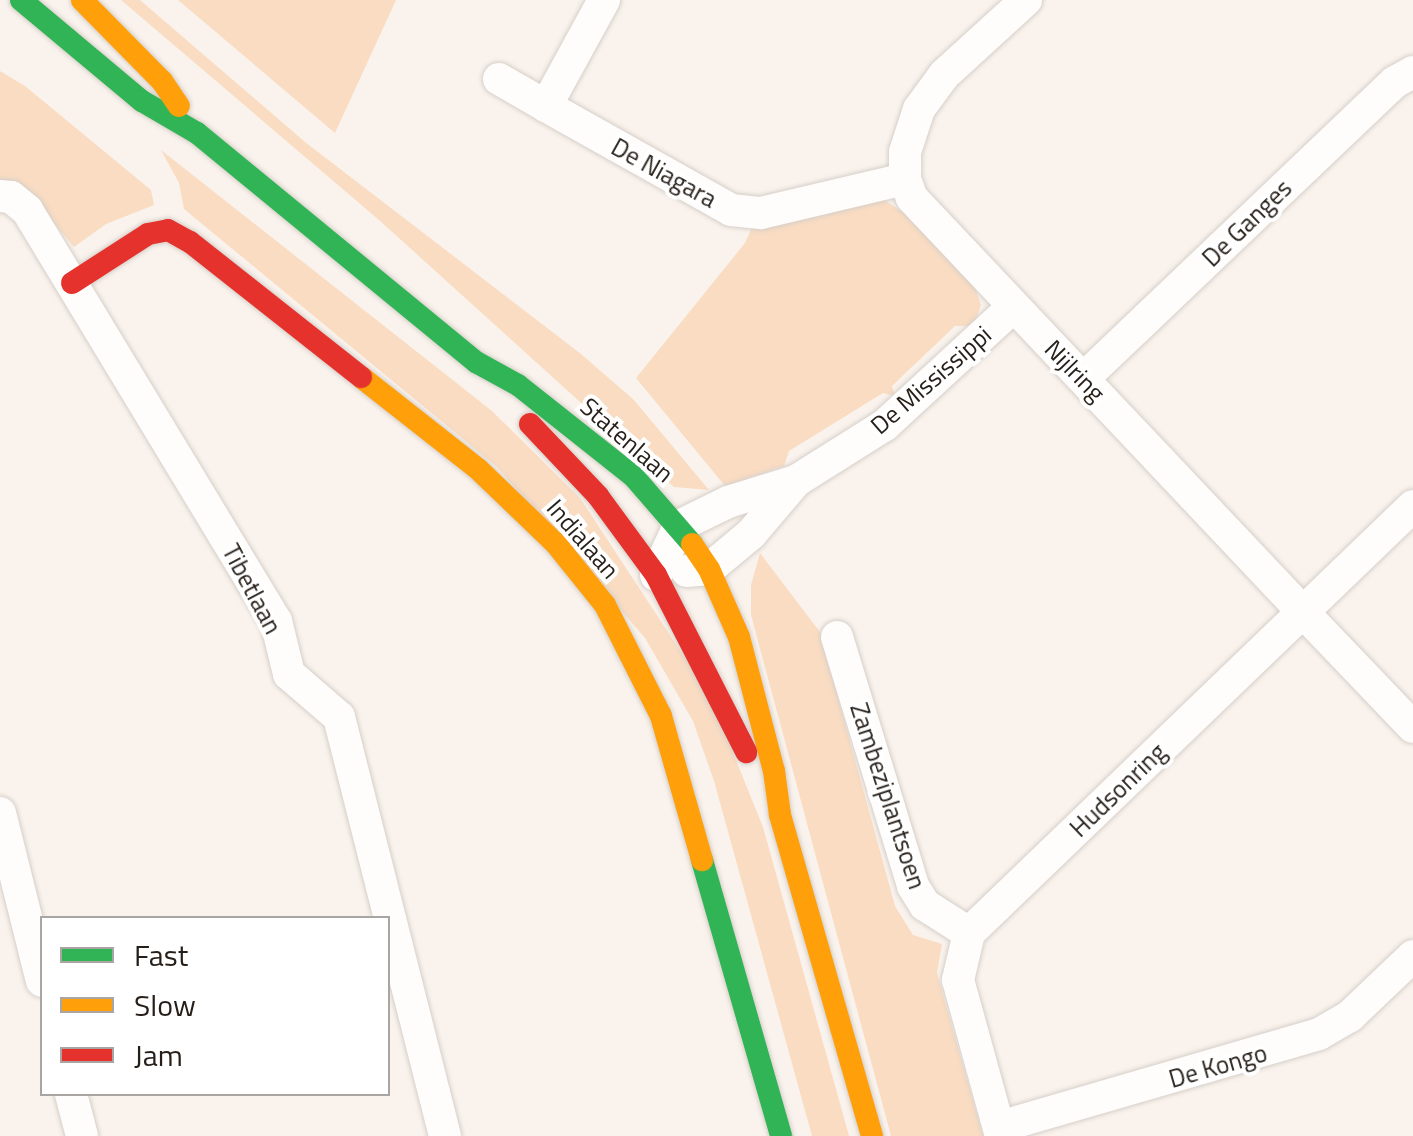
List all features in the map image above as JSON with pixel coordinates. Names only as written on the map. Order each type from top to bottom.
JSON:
[{"type":"main road","name":"Statenlaan","points":[[21,0],[142,101],[197,132],[476,362],[598,496],[656,575],[780,815]]},
{"type":"main road","name":"Statenlaan","points":[[82,0],[162,82],[197,132]]},
{"type":"main road","name":"Indialaan","points":[[72,284],[148,234],[168,230],[190,242],[478,469],[556,544],[604,605],[661,716],[781,1136]]},
{"type":"main road","name":"Statenlaan","points":[[476,362],[518,385],[634,477],[679,526],[709,569],[738,638],[774,771],[780,815],[872,1136]]},
{"type":"street","points":[[0,5],[6,0]]},
{"type":"street","points":[[546,106],[604,0]]},
{"type":"street","points":[[904,178],[905,152],[929,94],[1026,0]]},
{"type":"street","name":"De Ganges","points":[[1084,378],[1395,82],[1413,72]]},
{"type":"street","name":"De Niagara","points":[[499,79],[731,210],[761,213],[904,178]]},
{"type":"street","name":"Nijlring","points":[[904,178],[912,198],[1303,612]]},
{"type":"street","name":"Tibetlaan","points":[[0,196],[11,197],[27,210],[276,621],[289,674],[340,716],[445,1136]]},
{"type":"street","name":"De Mississippi","points":[[679,526],[728,502],[796,482],[885,425],[1013,307]]},
{"type":"street","name":"De Mississippi","points":[[709,569],[751,534],[796,482]]},
{"type":"street","points":[[1413,506],[1303,612],[1413,727]]},
{"type":"street","points":[[656,575],[679,526]]},
{"type":"street","points":[[656,575],[709,569]]},
{"type":"street","name":"Hudsonring","points":[[969,933],[1303,612]]},
{"type":"street","name":"Zambeziplantsoen","points":[[837,638],[913,886],[925,904],[969,933]]},
{"type":"street","points":[[0,812],[40,973]]},
{"type":"street","points":[[969,933],[958,980],[1000,1132]]},
{"type":"street","name":"De Kongo","points":[[1000,1132],[1319,1034],[1350,1016],[1413,956]]},
{"type":"street","points":[[72,1096],[82,1136]]},
{"type":"shaded area","points":[[121,0],[140,0],[305,142],[581,354],[634,400],[709,490],[674,487],[379,220]]},
{"type":"shaded area","points":[[178,0],[396,0],[335,133]]},
{"type":"shaded area","points":[[0,71],[25,86],[151,190],[154,205],[106,224],[74,247],[27,191],[0,180]]},
{"type":"shaded area","points":[[161,150],[492,411],[580,498],[710,696],[763,827],[849,1136],[812,1136],[714,781],[693,721],[645,638],[497,467],[184,209],[179,183]]},
{"type":"shaded area","points":[[883,199],[904,213],[974,285],[981,305],[976,319],[971,326],[955,326],[892,386],[895,396],[883,393],[789,451],[784,466],[725,486],[636,378],[745,243],[753,225]]},
{"type":"shaded area","points":[[760,553],[820,632],[895,906],[913,935],[942,944],[937,973],[983,1136],[891,1136],[751,615],[751,585]]},
{"type":"traffic: fast","points":[[21,0],[142,101],[197,133],[476,362],[518,385],[634,477],[692,544]]},
{"type":"traffic: fast","points":[[702,860],[781,1136]]},
{"type":"traffic: slow","points":[[82,0],[162,81],[179,106]]},
{"type":"traffic: slow","points":[[361,377],[478,469],[556,544],[605,605],[661,716],[702,860]]},
{"type":"traffic: slow","points":[[692,544],[709,569],[739,637],[774,771],[780,815],[872,1136]]},
{"type":"traffic: jam","points":[[72,283],[148,234],[168,230],[190,242],[361,377]]},
{"type":"traffic: jam","points":[[530,424],[598,496],[656,575],[746,752]]}]
